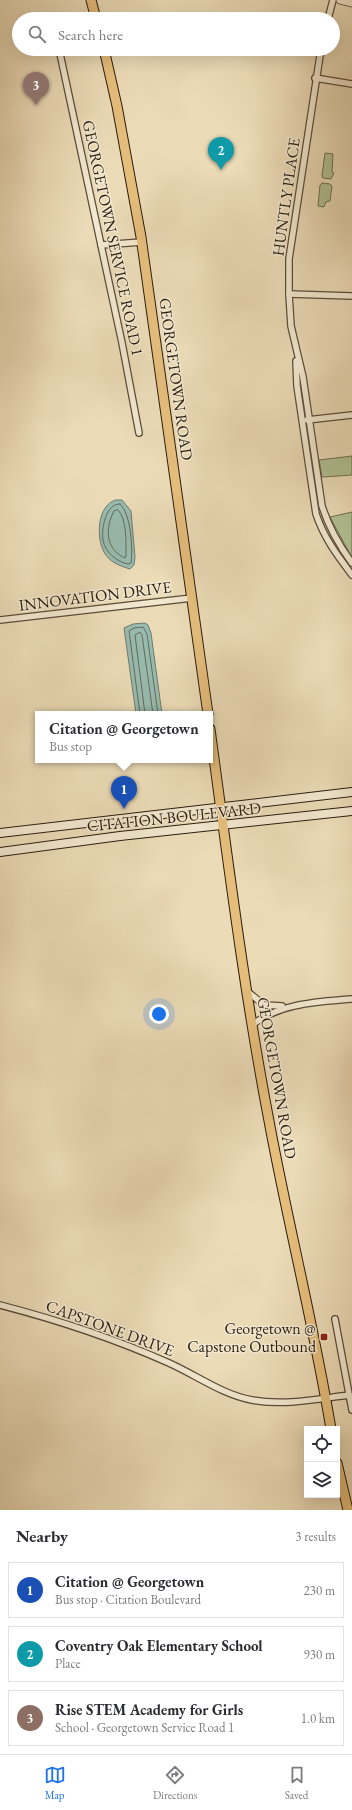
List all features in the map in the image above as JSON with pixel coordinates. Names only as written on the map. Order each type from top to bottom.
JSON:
[{"type":"main road","points":[[91,0],[94,12]]},
{"type":"main road","name":"GEORGETOWN ROAD","points":[[106,56],[122,127],[142,242],[208,711]]},
{"type":"main road","name":"GEORGETOWN ROAD","points":[[213,752],[246,991],[270,1129],[331,1426]]},
{"type":"main road","name":"CITATION BOULEVARD","points":[[0,833],[352,792]]},
{"type":"main road","name":"CITATION BOULEVARD","points":[[0,852],[120,836],[352,811]]},
{"type":"main road","points":[[340,1476],[348,1510]]},
{"type":"street","points":[[330,12],[333,0]]},
{"type":"street","points":[[340,0],[352,3]]},
{"type":"street","name":"GEORGETOWN SERVICE ROAD 1","points":[[60,56],[139,433]]},
{"type":"street","name":"HUNTLY PLACE","points":[[320,56],[315,78],[289,259],[291,326],[303,377],[324,511],[336,541],[352,563]]},
{"type":"street","points":[[315,78],[352,84]]},
{"type":"street","points":[[101,246],[142,242]]},
{"type":"street","points":[[289,294],[352,296]]},
{"type":"street","name":"HUNTLY PLACE","points":[[295,348],[297,386],[313,498],[320,528],[331,548],[352,575]]},
{"type":"street","points":[[302,421],[352,414]]},
{"type":"street","name":"INNOVATION DRIVE","points":[[0,620],[192,598]]},
{"type":"street","points":[[246,991],[264,1005],[272,1007],[295,1006]]},
{"type":"street","points":[[252,1025],[263,1016],[273,1011],[323,1001],[352,999]]},
{"type":"street","name":"CAPSTONE DRIVE","points":[[0,1305],[109,1338],[168,1362],[226,1391],[251,1400],[286,1402],[349,1395]]},
{"type":"street","points":[[335,1319],[352,1410]]},
{"type":"green space","points":[[325,153],[333,154],[332,172],[334,173],[331,179],[323,178],[322,176]]},
{"type":"green space","points":[[322,183],[330,184],[332,186],[330,201],[326,202],[324,207],[318,206],[320,185]]},
{"type":"green space","points":[[352,456],[352,475],[322,477],[319,460]]},
{"type":"green space","points":[[352,512],[352,558],[330,517]]},
{"type":"water","points":[[116,500],[122,500],[131,511],[135,557],[134,565],[130,569],[112,561],[106,555],[101,546],[99,531],[102,515],[105,508]]},
{"type":"water","points":[[145,623],[148,625],[151,633],[162,711],[136,711],[124,628],[133,624]]},
{"type":"place","name":"Rise STEM Academy for Girls","points":[[36,105]]},
{"type":"place","name":"Coventry Oak Elementary School","points":[[221,170]]},
{"type":"place","name":"Citation @ Georgetown","points":[[124,809]]},
{"type":"place","name":"Georgetown @ Capstone Outbound","points":[[324,1337]]}]
